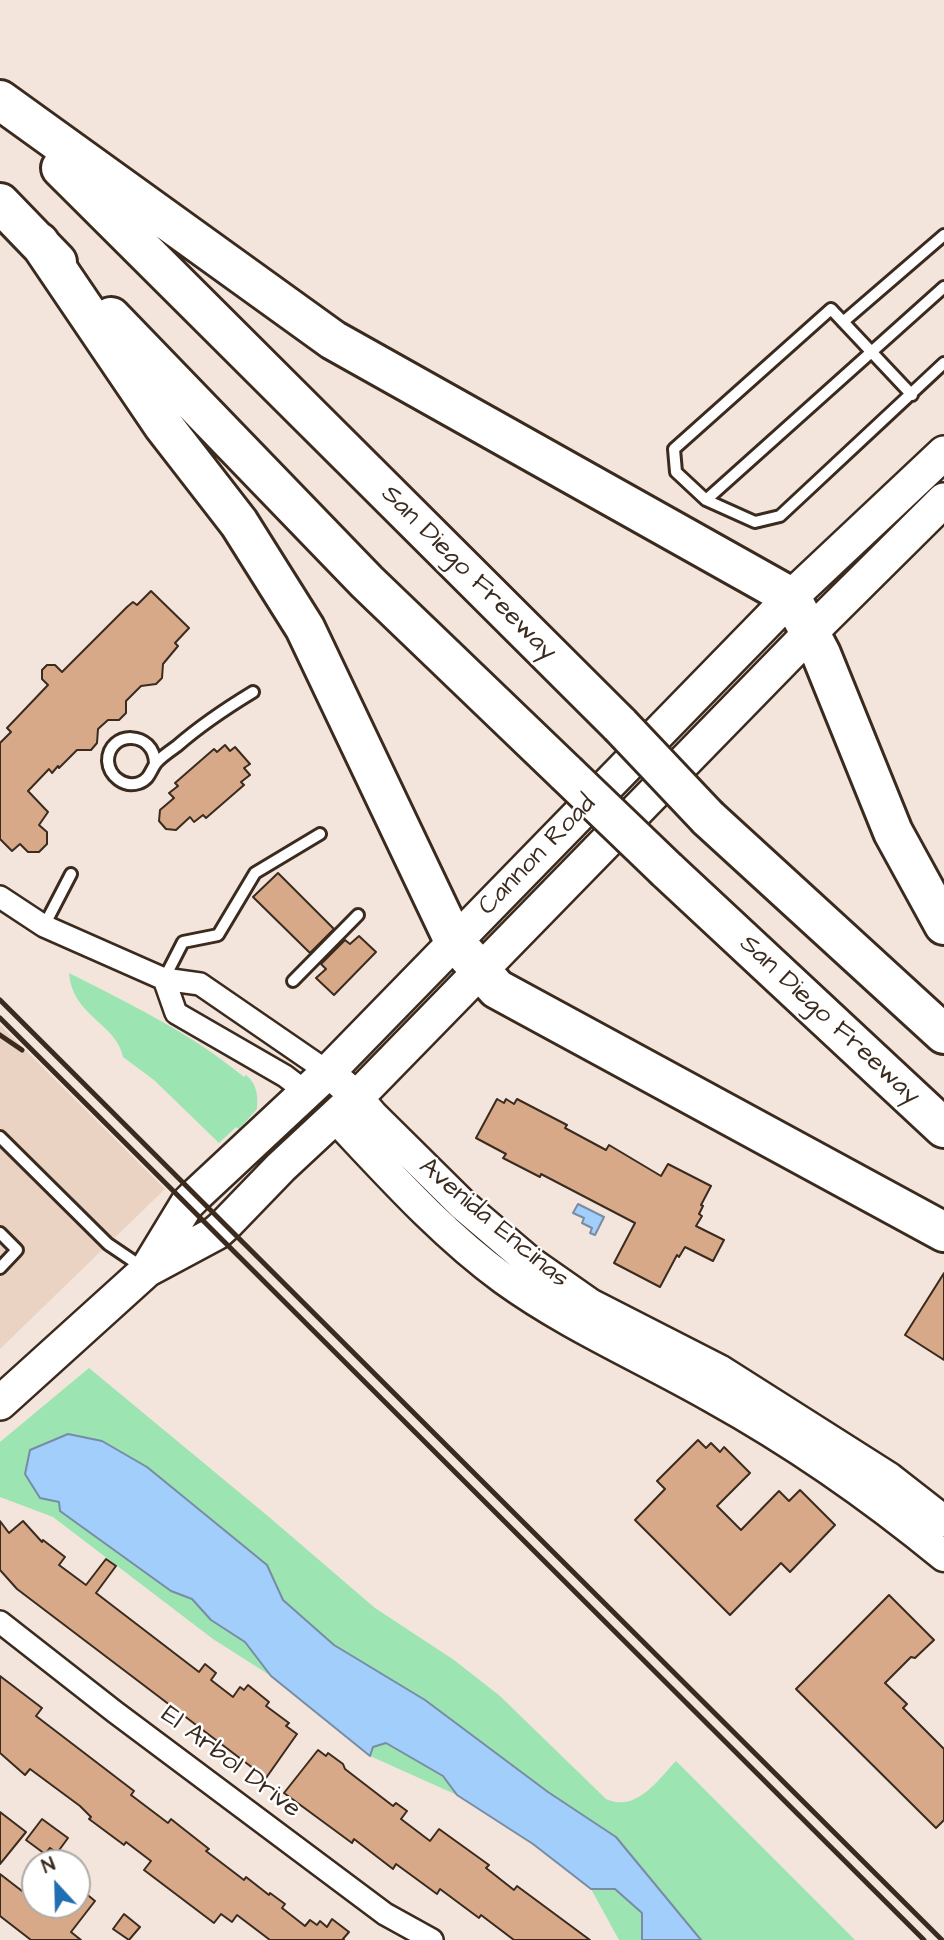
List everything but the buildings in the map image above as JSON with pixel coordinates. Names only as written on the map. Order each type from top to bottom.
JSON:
[{"type":"highway","points":[[0,100],[333,340],[791,597],[821,654],[893,832],[944,925]]},
{"type":"highway","name":"San Diego Freeway","points":[[0,107],[620,725],[708,818],[944,1034]]},
{"type":"highway","name":"San Diego Freeway","points":[[0,203],[367,582],[667,870],[944,1128]]},
{"type":"highway","points":[[38,242],[163,425],[239,523],[305,628],[454,941],[501,993],[944,1232]]},
{"type":"main road","name":"Cannon Road","points":[[147,1270],[187,1204],[317,1082],[791,597],[944,453]]},
{"type":"main road","name":"Cannon Road","points":[[0,1403],[147,1270],[216,1233],[345,1107],[944,499]]},
{"type":"street","name":"Avenida Encinas","points":[[0,897],[44,926],[164,979],[200,984],[345,1107],[416,1201],[503,1278],[550,1310],[597,1337],[715,1383],[889,1478],[944,1521]]},
{"type":"street","name":"Avenida Encinas","points":[[164,979],[176,1013],[285,1076],[317,1082]]},
{"type":"street","name":"Avenida Encinas","points":[[715,1383],[873,1499],[944,1556]]},
{"type":"street","name":"El Arbol Drive","points":[[0,1622],[115,1712],[385,1914],[432,1940]]},
{"type":"lane","points":[[843,322],[944,235]]},
{"type":"lane","points":[[706,500],[944,287]]},
{"type":"lane","points":[[912,395],[831,309],[674,449],[676,472],[706,500],[755,522],[780,516],[912,395],[944,363]]},
{"type":"lane","points":[[155,764],[152,749],[141,739],[125,738],[118,742],[109,754],[108,761],[114,776],[127,783],[142,782],[148,778],[155,764],[210,718],[253,692]]},
{"type":"lane","points":[[164,979],[183,942],[218,935],[255,873],[320,834]]},
{"type":"lane","points":[[44,926],[71,874]]},
{"type":"lane","points":[[293,981],[358,915]]},
{"type":"lane","points":[[0,1137],[108,1244],[147,1270]]},
{"type":"lane","points":[[0,1234],[17,1250],[0,1268]]},
{"type":"shaded area","points":[[0,1025],[165,1189],[0,1349]]},
{"type":"green space","points":[[69,973],[160,1020],[244,1077],[246,1075],[256,1090],[257,1109],[239,1129],[236,1127],[219,1143],[154,1080],[123,1057],[112,1036],[78,1000]]},
{"type":"green space","points":[[89,1368],[375,1608],[454,1660],[500,1696],[606,1799],[627,1802],[637,1798],[654,1785],[676,1761],[855,1940],[619,1940],[591,1889],[533,1844],[457,1795],[370,1756],[271,1676],[213,1639],[53,1517],[0,1497],[0,1442]]},
{"type":"water","points":[[578,1204],[604,1217],[595,1235],[590,1233],[592,1228],[582,1223],[584,1218],[573,1213]]},
{"type":"water","points":[[68,1434],[102,1441],[147,1467],[267,1565],[283,1600],[334,1645],[425,1700],[548,1792],[616,1837],[701,1940],[642,1940],[642,1913],[615,1889],[591,1889],[533,1844],[457,1795],[443,1776],[386,1743],[373,1747],[370,1756],[271,1676],[245,1642],[211,1620],[192,1599],[171,1591],[60,1511],[59,1502],[40,1498],[25,1474],[30,1450]]},
{"type":"railway","points":[[0,1000],[942,1940]]},
{"type":"railway","points":[[0,1018],[924,1940]]},
{"type":"railway","points":[[0,1035],[22,1050]]}]
